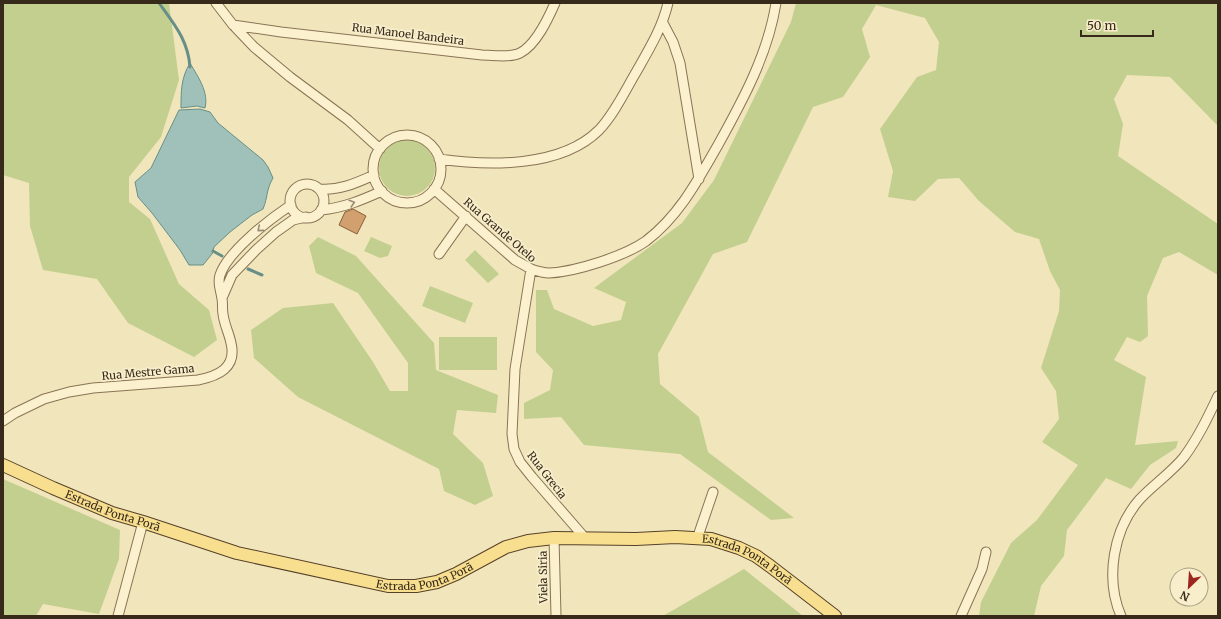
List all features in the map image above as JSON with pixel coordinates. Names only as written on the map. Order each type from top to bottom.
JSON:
[{"type":"main road","name":"Estrada Ponta Porã","points":[[3,465],[112,513],[237,553],[388,586],[416,586],[437,582],[456,574],[506,547],[528,541],[554,538],[636,539],[675,537],[711,539],[740,548],[756,556],[835,616]]},
{"type":"street","points":[[216,3],[233,25],[254,47],[290,77],[348,120],[380,149]]},
{"type":"street","name":"Rua Manoel Bandeira","points":[[233,25],[281,32],[502,56],[519,54],[531,44],[544,27],[555,3]]},
{"type":"street","points":[[439,159],[464,162],[496,162],[542,159],[564,152],[584,141],[598,131],[612,113],[663,23],[668,3]]},
{"type":"street","points":[[531,269],[548,273],[572,269],[621,254],[645,241],[683,204],[699,179],[732,120],[756,70],[774,19],[776,3]]},
{"type":"street","points":[[663,23],[673,42],[680,63],[699,179]]},
{"type":"street","points":[[407,135],[418,137],[427,142],[435,150],[439,159],[441,168],[440,177],[430,194],[421,200],[411,203],[400,202],[390,198],[376,184],[373,166],[376,157],[380,149],[387,142],[397,137],[407,135]]},
{"type":"street","points":[[319,189],[336,189],[374,175]]},
{"type":"street","points":[[309,184],[319,189],[323,194],[324,200],[321,210],[317,214],[306,217],[297,214],[291,205],[294,191],[300,186],[309,184]]},
{"type":"street","name":"Rua Grande Otelo","points":[[434,189],[515,260],[531,269],[515,369]]},
{"type":"street","points":[[321,210],[335,208],[359,201],[382,191]]},
{"type":"street","name":"Rua Mestre Gama","points":[[3,421],[15,413],[44,399],[69,392],[93,388],[198,380],[210,378],[222,372],[229,365],[232,355],[231,344],[223,314],[222,298],[218,285],[220,274],[227,262],[246,241],[291,205]]},
{"type":"street","points":[[438,254],[466,216]]},
{"type":"street","name":"Rua Mestre Gama","points":[[222,298],[232,275],[256,250],[276,232],[293,220],[306,217]]},
{"type":"street","name":"Rua Grecia","points":[[515,369],[512,434],[514,449],[520,462],[585,538]]},
{"type":"street","points":[[1121,616],[1115,601],[1113,577],[1114,554],[1122,530],[1140,499],[1175,467],[1192,445],[1201,432],[1218,396]]},
{"type":"street","points":[[697,539],[713,492]]},
{"type":"street","points":[[118,616],[144,522]]},
{"type":"street","name":"Viela Siria","points":[[554,538],[556,616]]},
{"type":"street","points":[[962,616],[982,569],[986,552]]},
{"type":"green space","points":[[3,3],[169,3],[179,80],[161,137],[129,177],[129,202],[150,219],[179,284],[209,310],[217,340],[194,357],[128,323],[97,279],[43,270],[30,226],[29,183],[3,175]]},
{"type":"green space","points":[[796,3],[1218,3],[1218,126],[1170,77],[1127,75],[1114,99],[1123,124],[1118,156],[1218,224],[1218,275],[1179,252],[1163,258],[1147,296],[1148,336],[1140,342],[1127,337],[1114,360],[1146,377],[1135,445],[1178,441],[1176,448],[1150,465],[1131,489],[1106,478],[1067,530],[1064,556],[1041,586],[1034,616],[979,616],[981,602],[1011,543],[1037,520],[1078,465],[1042,442],[1059,419],[1056,391],[1041,368],[1059,311],[1060,290],[1050,271],[1039,239],[1015,232],[979,201],[959,178],[938,179],[915,201],[888,197],[893,171],[880,129],[917,77],[936,70],[939,42],[925,18],[876,5],[862,29],[870,57],[843,97],[813,107],[747,242],[713,254],[658,354],[660,384],[699,417],[708,452],[794,518],[771,520],[680,454],[584,445],[561,417],[524,419],[524,403],[550,390],[553,370],[536,352],[536,290],[547,290],[554,309],[593,326],[621,320],[626,302],[594,288],[682,223],[714,180],[791,22]]},
{"type":"green space","points":[[401,140],[413,140],[423,144],[431,152],[435,162],[435,174],[431,184],[423,192],[413,196],[401,196],[391,192],[383,184],[379,174],[379,162],[383,152],[391,144]]},
{"type":"green space","points":[[318,237],[356,256],[434,343],[436,370],[498,395],[496,413],[457,410],[453,434],[483,463],[493,496],[475,505],[444,491],[439,469],[298,397],[254,358],[251,330],[283,308],[333,303],[373,362],[390,391],[408,391],[408,363],[358,293],[316,273],[309,246]]},
{"type":"green space","points":[[371,237],[392,246],[388,256],[380,258],[364,251]]},
{"type":"green space","points":[[475,250],[499,274],[488,283],[465,260]]},
{"type":"green space","points":[[430,286],[473,303],[465,323],[422,306]]},
{"type":"green space","points":[[439,337],[497,337],[497,370],[439,370]]},
{"type":"green space","points":[[3,479],[120,530],[119,559],[99,614],[43,604],[36,616],[3,616]]},
{"type":"green space","points":[[744,569],[803,616],[663,616]]},
{"type":"water","points":[[190,63],[204,90],[206,102],[205,108],[197,106],[181,108],[181,90],[183,79]]},
{"type":"water","points":[[200,109],[210,112],[218,123],[263,160],[273,178],[269,186],[263,209],[252,215],[230,232],[214,247],[212,254],[203,265],[189,265],[180,250],[138,197],[135,182],[151,168],[179,110]]},
{"type":"building","points":[[353,209],[366,216],[357,234],[339,225],[345,212]]},
{"type":"waterway","points":[[159,3],[175,25],[183,40],[189,57],[190,67]]},
{"type":"waterway","points":[[213,251],[222,256]]},
{"type":"waterway","points":[[248,269],[262,275]]}]
